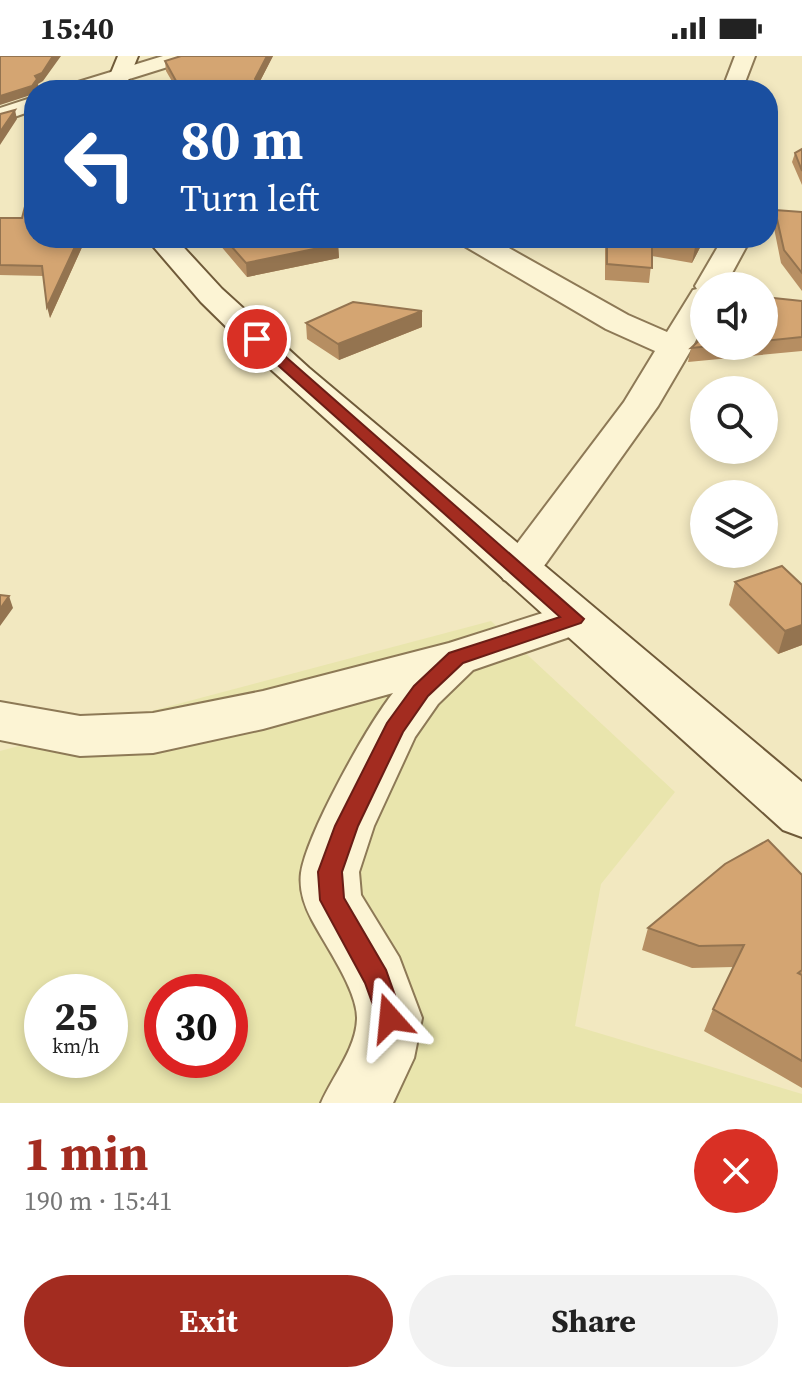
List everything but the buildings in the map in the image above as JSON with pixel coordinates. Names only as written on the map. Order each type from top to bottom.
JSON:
[{"type":"street","points":[[100,80],[183,56]]},
{"type":"street","points":[[736,80],[745,56]]},
{"type":"street","points":[[0,115],[24,107]]},
{"type":"street","points":[[168,248],[187,271],[257,339],[574,619],[651,681],[802,814]]},
{"type":"street","points":[[488,248],[617,322],[675,348]]},
{"type":"street","points":[[718,272],[731,248]]},
{"type":"street","points":[[519,570],[640,406],[690,322]]},
{"type":"street","points":[[0,721],[80,736],[153,733],[263,710],[456,658],[574,619]]},
{"type":"street","points":[[355,1103],[381,1058],[390,1018],[377,978],[332,900],[330,872],[346,826],[394,728],[421,691],[456,658]]},
{"type":"shaded area","points":[[491,621],[675,792],[601,884],[575,1026],[802,1094],[802,1103],[0,1103],[0,751]]},
{"type":"route","points":[[257,339],[574,619],[456,658],[421,691],[394,728],[346,826],[330,872],[332,900],[377,978],[390,1018]]}]
